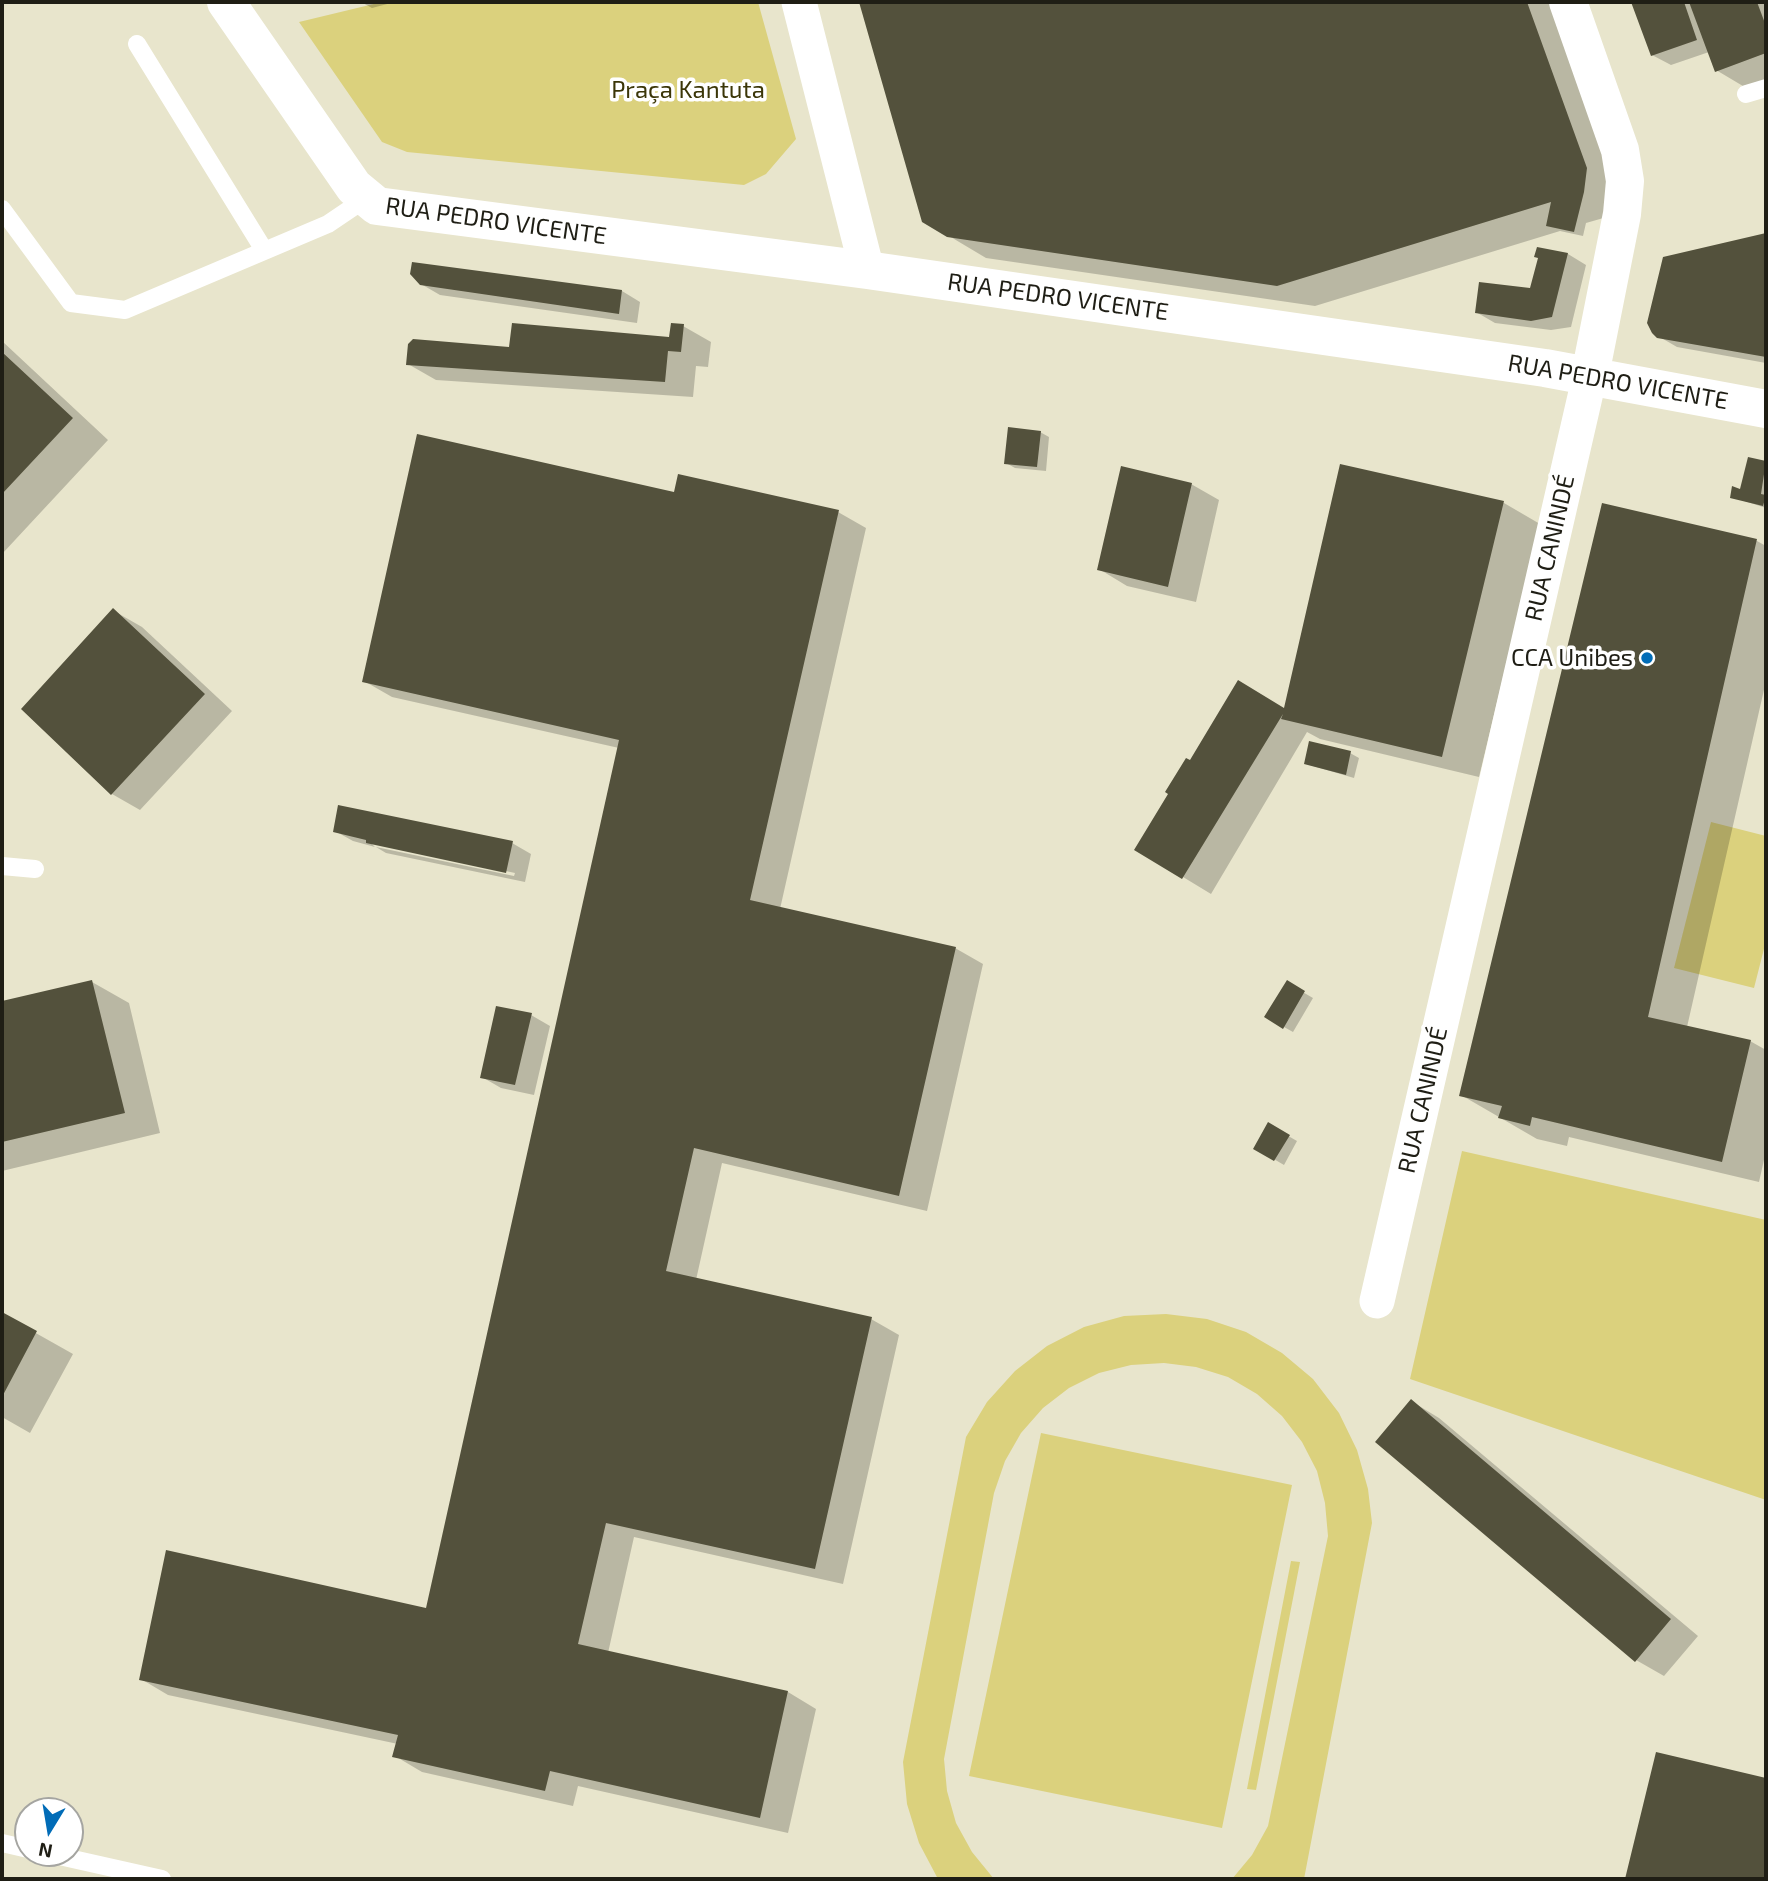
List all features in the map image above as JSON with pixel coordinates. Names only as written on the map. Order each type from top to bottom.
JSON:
[{"type":"street","points":[[226,2],[359,193]]},
{"type":"street","points":[[799,2],[867,270]]},
{"type":"street","name":"RUA CANINDÉ","points":[[1377,1301],[1590,375],[1622,214],[1625,181],[1620,150],[1568,2]]},
{"type":"street","name":"RUA PEDRO VICENTE","points":[[359,193],[377,206],[398,211],[867,270],[1590,375],[1766,409]]},
{"type":"lane","points":[[137,44],[264,250]]},
{"type":"lane","points":[[1746,94],[1766,88]]},
{"type":"lane","points":[[2,209],[71,303],[125,310],[328,224],[359,193]]},
{"type":"lane","points":[[2,866],[35,869]]},
{"type":"lane","points":[[84,1862],[162,1879]]},
{"type":"green space","name":"Praça Kantuta","points":[[382,2],[758,2],[796,139],[766,174],[744,185],[407,152],[382,142],[299,22]]},
{"type":"green space","points":[[1711,822],[1766,836],[1766,941],[1754,988],[1674,968]]},
{"type":"green space","points":[[1462,1151],[1766,1220],[1766,1500],[1410,1379]]},
{"type":"green space","points":[[1166,1314],[1207,1319],[1246,1332],[1282,1353],[1313,1379],[1339,1413],[1357,1450],[1368,1489],[1372,1523],[1304,1879],[1232,1879],[1252,1855],[1268,1826],[1328,1536],[1325,1503],[1317,1471],[1302,1442],[1282,1416],[1257,1394],[1228,1377],[1196,1367],[1164,1363],[1131,1365],[1099,1373],[1069,1388],[1043,1408],[1021,1433],[1005,1461],[994,1493],[944,1759],[947,1791],[956,1823],[972,1852],[994,1879],[938,1879],[919,1843],[907,1804],[903,1762],[966,1437],[987,1402],[1015,1371],[1047,1346],[1084,1327],[1124,1316]]},
{"type":"green space","points":[[1041,1433],[1292,1485],[1222,1828],[969,1776]]},
{"type":"green space","points":[[1291,1561],[1300,1562],[1256,1790],[1247,1789]]},
{"type":"building","points":[[859,2],[1527,2],[1587,168],[1574,232],[1546,226],[1551,202],[1277,286],[947,237],[922,222]]},
{"type":"building","points":[[1631,2],[1684,2],[1697,40],[1651,56]]},
{"type":"building","points":[[1689,2],[1757,2],[1766,26],[1766,53],[1715,72]]},
{"type":"building","points":[[1766,233],[1766,357],[1657,338],[1652,333],[1647,323],[1663,257]]},
{"type":"building","points":[[1537,247],[1568,253],[1552,317],[1531,321],[1475,313],[1479,282],[1530,288],[1538,258],[1534,257]]},
{"type":"building","points":[[412,262],[622,290],[619,314],[420,285],[410,274]]},
{"type":"building","points":[[512,323],[669,337],[671,323],[684,324],[681,352],[668,351],[665,382],[406,365],[408,344],[413,339],[509,347]]},
{"type":"building","points":[[2,352],[73,418],[2,494]]},
{"type":"building","points":[[1008,427],[1041,431],[1037,467],[1004,464]]},
{"type":"building","points":[[417,434],[674,492],[678,474],[839,510],[750,900],[956,947],[899,1196],[694,1148],[666,1271],[872,1317],[815,1569],[606,1523],[578,1644],[788,1691],[760,1818],[550,1771],[545,1791],[392,1757],[398,1735],[139,1680],[166,1550],[426,1608],[619,740],[362,682]]},
{"type":"building","points":[[1748,457],[1766,461],[1761,494],[1766,495],[1763,506],[1730,498],[1732,486],[1740,489]]},
{"type":"building","points":[[1340,464],[1504,501],[1442,757],[1281,719],[1283,714],[1182,879],[1134,850],[1168,794],[1165,792],[1186,758],[1190,760],[1238,680],[1284,708]]},
{"type":"building","points":[[1121,466],[1192,483],[1168,587],[1097,570]]},
{"type":"building","name":"CCA Unibes","points":[[1602,503],[1757,539],[1648,1017],[1751,1040],[1722,1162],[1532,1117],[1530,1126],[1498,1118],[1502,1106],[1459,1096]]},
{"type":"building","points":[[113,608],[205,694],[111,795],[21,709]]},
{"type":"building","points":[[1309,741],[1351,751],[1346,775],[1304,764]]},
{"type":"building","points":[[338,805],[513,841],[506,873],[366,843],[366,840],[333,832]]},
{"type":"building","points":[[92,980],[125,1113],[2,1142],[2,1001]]},
{"type":"building","points":[[1287,980],[1305,991],[1283,1029],[1264,1017]]},
{"type":"building","points":[[496,1006],[532,1013],[515,1085],[480,1078]]},
{"type":"building","points":[[1268,1122],[1290,1135],[1274,1161],[1253,1149]]},
{"type":"building","points":[[2,1312],[37,1331],[2,1397]]},
{"type":"building","points":[[1411,1399],[1671,1619],[1635,1662],[1375,1442]]},
{"type":"building","points":[[1656,1752],[1766,1778],[1766,1879],[1625,1879]]},
{"type":"place","name":"CCA Unibes","points":[[1647,658]]}]
